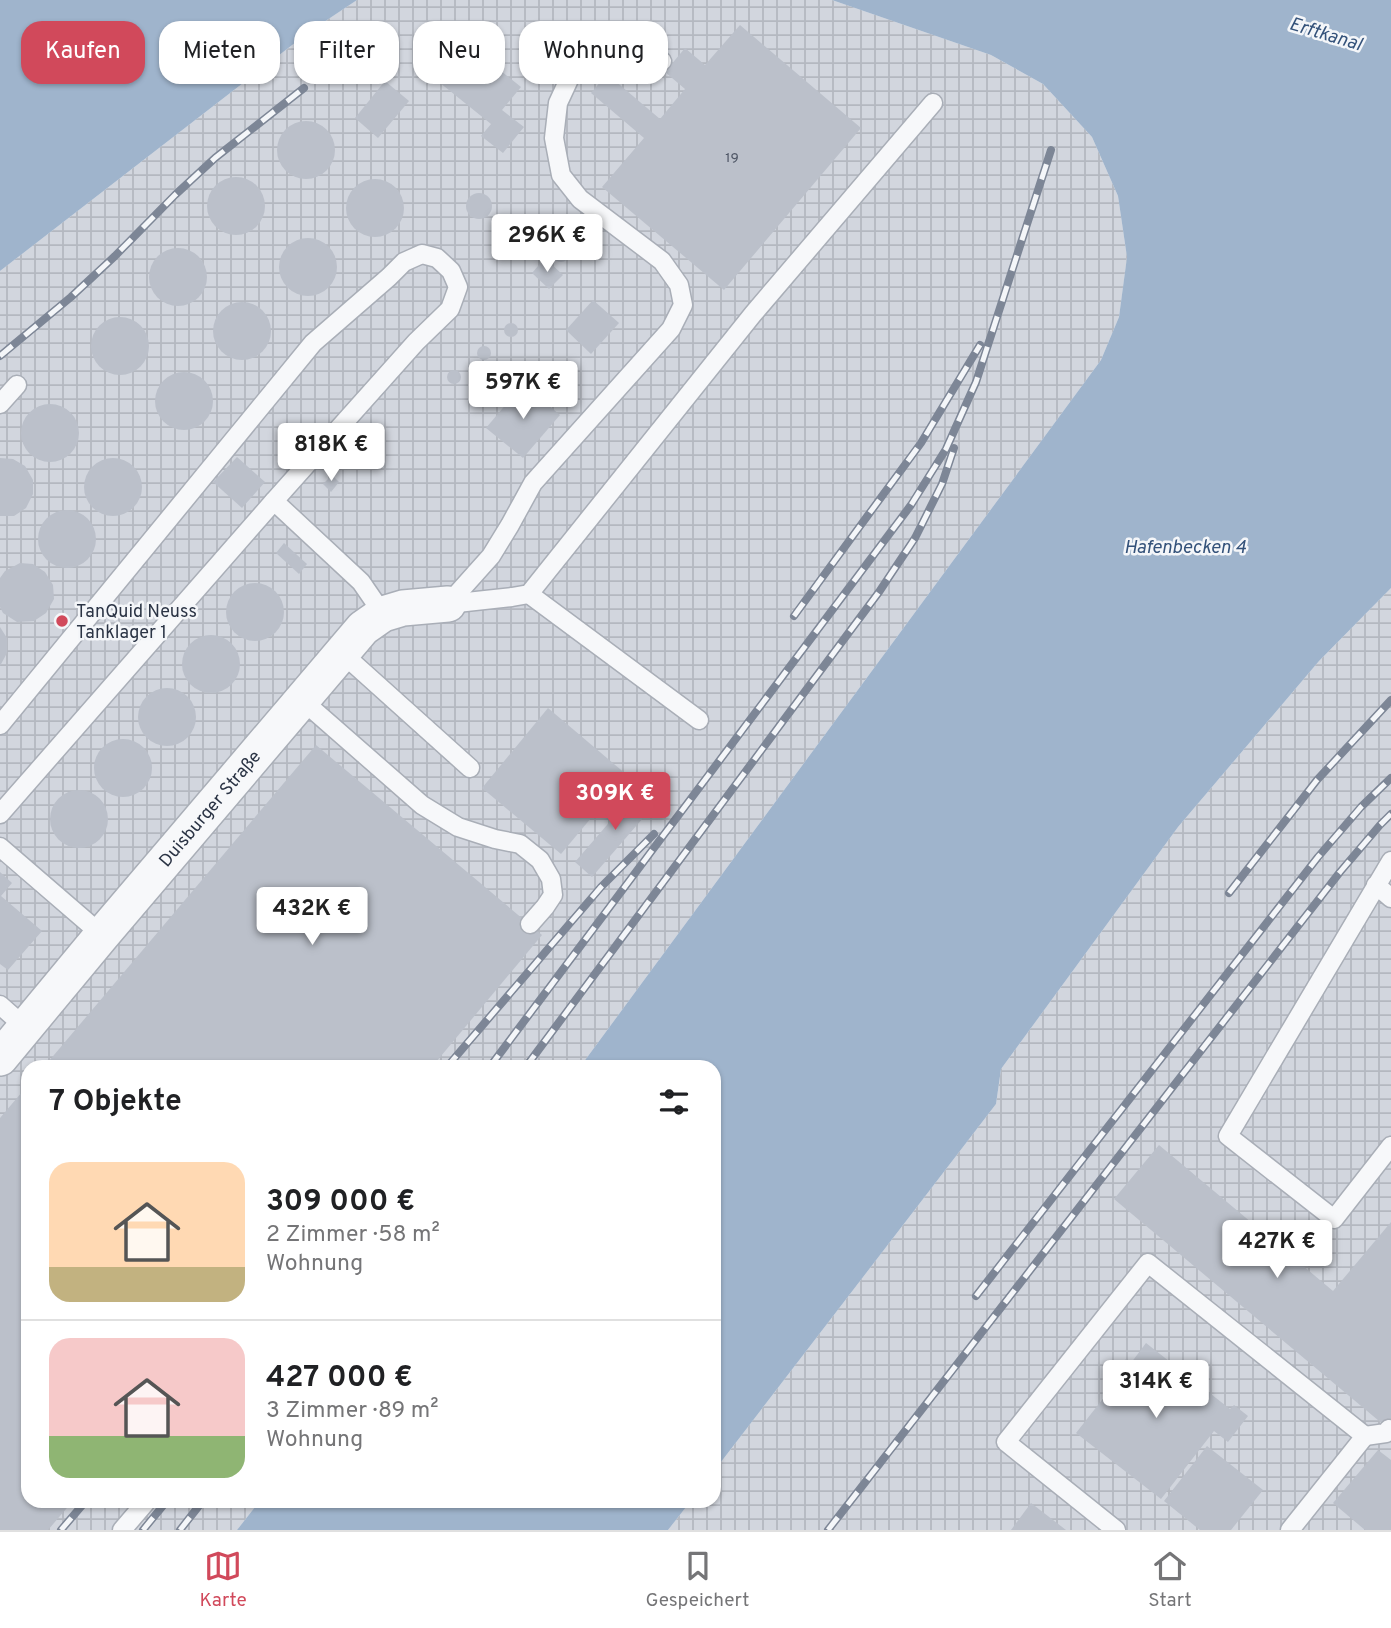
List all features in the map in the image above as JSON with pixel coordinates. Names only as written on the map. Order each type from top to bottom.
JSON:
[{"type":"street","name":"Duisburger Straße","points":[[0,1058],[363,628],[383,614],[403,608],[448,604]]},
{"type":"lane","points":[[448,604],[492,556],[533,483],[671,329],[683,305],[679,285],[662,261],[580,199],[561,175],[554,138],[558,103],[567,84]]},
{"type":"lane","points":[[530,594],[752,314],[933,103]]},
{"type":"lane","points":[[0,725],[313,342],[404,262],[422,254],[437,258],[451,271],[458,287],[450,309],[416,342],[274,501],[0,814]]},
{"type":"lane","points":[[0,404],[17,385]]},
{"type":"lane","points":[[274,501],[361,582],[383,614]]},
{"type":"lane","points":[[448,604],[530,594],[699,720]]},
{"type":"lane","points":[[342,653],[470,768]]},
{"type":"lane","points":[[302,701],[422,805],[458,827],[520,845],[540,860],[551,879],[553,895],[530,924]]},
{"type":"lane","points":[[0,846],[102,935]]},
{"type":"lane","points":[[1391,861],[1228,1136],[1334,1219],[1391,1146]]},
{"type":"lane","points":[[1376,885],[1391,898]]},
{"type":"lane","points":[[0,1005],[26,1028]]},
{"type":"lane","points":[[1116,1530],[1006,1442],[1149,1263],[1365,1436]]},
{"type":"lane","points":[[1290,1530],[1365,1436],[1385,1433],[1389,1429]]},
{"type":"lane","points":[[122,1530],[141,1508]]},
{"type":"shaded area","points":[[357,0],[832,0],[991,55],[1043,84],[1092,137],[1118,196],[1127,257],[1119,317],[1101,360],[585,1060],[21,1060],[21,1508],[254,1508],[237,1530],[0,1530],[0,271],[242,84],[280,84],[280,54],[294,44],[294,84],[399,84],[399,21],[326,21]]},
{"type":"shaded area","points":[[1391,588],[1391,1530],[668,1530],[685,1508],[721,1508],[721,1462],[996,1104],[1001,1069],[1178,827],[1319,661]]},
{"type":"water","points":[[0,0],[357,0],[326,21],[294,21],[294,44],[280,54],[280,21],[159,21],[159,84],[242,84],[0,271]]},
{"type":"water","name":"Hafenbecken 4","points":[[832,0],[1391,0],[1391,588],[1319,661],[1178,827],[1001,1069],[996,1104],[721,1462],[721,1060],[585,1060],[1101,360],[1119,317],[1127,257],[1118,196],[1092,137],[1043,84],[991,55]]},
{"type":"water","points":[[254,1508],[685,1508],[668,1530],[237,1530]]},
{"type":"building","points":[[740,25],[861,128],[724,290],[602,187],[644,138],[591,93],[599,84],[619,84],[660,119],[685,89],[668,75],[668,68],[685,48],[705,65]]},
{"type":"building","points":[[505,74],[521,87],[502,110],[524,127],[503,153],[481,136],[491,124],[441,84],[505,84]]},
{"type":"building","points":[[383,84],[389,84],[409,101],[378,138],[355,118]]},
{"type":"building","points":[[300,121],[312,121],[327,129],[335,144],[335,156],[327,171],[312,179],[300,179],[285,171],[277,156],[277,144],[285,129]]},
{"type":"building","points":[[236,177],[257,185],[265,206],[257,227],[236,235],[215,227],[207,206],[215,185]]},
{"type":"building","points":[[375,179],[396,187],[404,208],[396,229],[375,237],[354,229],[346,208],[354,187]]},
{"type":"building","points":[[479,193],[488,197],[492,206],[488,215],[479,219],[470,215],[466,206],[470,197]]},
{"type":"building","points":[[509,221],[518,225],[522,234],[518,243],[509,247],[500,243],[496,234],[500,225]]},
{"type":"building","points":[[577,226],[583,226],[588,234],[586,240],[577,242],[572,237],[572,231]]},
{"type":"building","points":[[302,238],[314,238],[329,246],[337,261],[337,273],[329,288],[314,296],[302,296],[287,288],[279,273],[279,261],[287,246]]},
{"type":"building","points":[[558,246],[564,246],[569,254],[567,260],[558,262],[553,257],[553,251]]},
{"type":"building","points":[[178,248],[199,256],[207,277],[199,298],[178,306],[157,298],[149,277],[157,256]]},
{"type":"building","points":[[545,258],[563,275],[549,289],[532,273]]},
{"type":"building","points":[[593,300],[619,323],[591,354],[566,330]]},
{"type":"building","points":[[236,302],[248,302],[263,310],[271,325],[271,337],[263,352],[248,360],[236,360],[221,352],[213,337],[213,325],[221,310]]},
{"type":"building","points":[[120,317],[141,325],[149,346],[141,367],[120,375],[99,367],[91,346],[99,325]]},
{"type":"building","points":[[508,323],[514,323],[518,330],[514,337],[508,337],[504,333],[504,327]]},
{"type":"building","points":[[481,346],[487,346],[491,353],[487,360],[481,360],[477,356],[477,350]]},
{"type":"building","points":[[451,370],[457,370],[461,377],[457,384],[451,384],[447,380],[447,374]]},
{"type":"building","points":[[178,372],[190,372],[205,380],[213,395],[213,407],[205,422],[190,430],[178,430],[163,422],[155,407],[155,395],[163,380]]},
{"type":"building","points":[[523,384],[560,415],[523,458],[486,428]]},
{"type":"building","points":[[50,404],[61,406],[74,417],[79,433],[77,444],[66,457],[50,462],[39,460],[26,449],[21,433],[23,422],[34,409]]},
{"type":"building","points":[[237,457],[265,482],[242,508],[213,482]]},
{"type":"building","points":[[0,458],[13,459],[25,466],[33,480],[33,494],[26,508],[14,516],[0,516]]},
{"type":"building","points":[[113,458],[124,460],[137,471],[142,487],[140,498],[129,511],[113,516],[102,514],[89,503],[84,487],[86,476],[97,463]]},
{"type":"building","points":[[332,475],[339,482],[331,492],[323,484]]},
{"type":"building","points":[[67,510],[88,518],[96,539],[88,560],[67,568],[46,560],[38,539],[46,518]]},
{"type":"building","points":[[284,543],[307,564],[299,574],[276,553]]},
{"type":"building","points":[[20,563],[33,564],[45,572],[53,585],[54,599],[46,613],[34,621],[17,622],[3,613],[0,607],[0,578],[5,571]]},
{"type":"building","points":[[255,583],[266,585],[279,596],[284,612],[282,623],[271,636],[255,641],[244,639],[231,628],[226,612],[228,601],[239,588]]},
{"type":"building","points":[[0,627],[7,638],[7,653],[0,666]]},
{"type":"building","points":[[211,635],[222,637],[235,648],[240,664],[238,675],[227,688],[211,693],[200,691],[187,680],[182,664],[184,653],[195,640]]},
{"type":"building","points":[[167,688],[178,690],[191,701],[196,717],[194,728],[183,741],[167,746],[156,744],[143,733],[138,717],[140,706],[151,693]]},
{"type":"building","points":[[548,708],[627,775],[561,854],[482,788]]},
{"type":"building","points":[[123,739],[134,741],[147,752],[152,768],[150,779],[139,792],[123,797],[112,795],[99,784],[94,768],[96,757],[107,744]]},
{"type":"building","points":[[316,745],[542,935],[438,1060],[50,1060]]},
{"type":"building","points":[[639,788],[656,803],[592,877],[575,862]]},
{"type":"building","points":[[79,790],[90,792],[103,803],[108,819],[106,830],[95,843],[79,848],[68,846],[55,835],[50,819],[52,808],[63,795]]},
{"type":"building","points":[[0,872],[12,883],[1,896],[42,931],[8,970],[0,964]]},
{"type":"building","points":[[21,1093],[21,1508],[67,1508],[48,1530],[0,1530],[0,1118]]},
{"type":"building","points":[[1159,1145],[1333,1291],[1391,1222],[1391,1431],[1114,1199]]},
{"type":"building","points":[[1146,1343],[1230,1409],[1234,1405],[1248,1416],[1228,1442],[1214,1431],[1161,1499],[1076,1433],[1109,1391],[1103,1388],[1113,1376],[1110,1374],[1126,1359],[1131,1363]]},
{"type":"building","points":[[1207,1446],[1263,1490],[1231,1530],[1200,1530],[1164,1501]]},
{"type":"building","points":[[1378,1450],[1391,1460],[1391,1530],[1365,1530],[1333,1503]]},
{"type":"building","points":[[1031,1503],[1066,1530],[1011,1530]]},
{"type":"railway","points":[[0,356],[71,297],[215,158],[304,88]]},
{"type":"railway","points":[[495,1060],[911,505],[946,449],[976,382],[1051,150]]},
{"type":"railway","points":[[794,616],[921,443],[980,345]]},
{"type":"railway","points":[[531,1060],[879,592],[915,538],[942,484],[954,448]]},
{"type":"railway","points":[[1229,893],[1317,780],[1391,700]]},
{"type":"railway","points":[[976,1296],[1318,857],[1361,807],[1391,778]]},
{"type":"railway","points":[[828,1530],[1340,872],[1391,814]]},
{"type":"railway","points":[[453,1060],[601,887],[654,834]]},
{"type":"railway","points":[[61,1530],[80,1508]]},
{"type":"railway","points":[[143,1530],[161,1508]]},
{"type":"railway","points":[[180,1530],[197,1508]]},
{"type":"place","name":"TanQuid Neuss Tanklager 1","points":[[62,621]]},
{"type":"water label","name":"Erftkanal","points":[[1326,33]]}]
